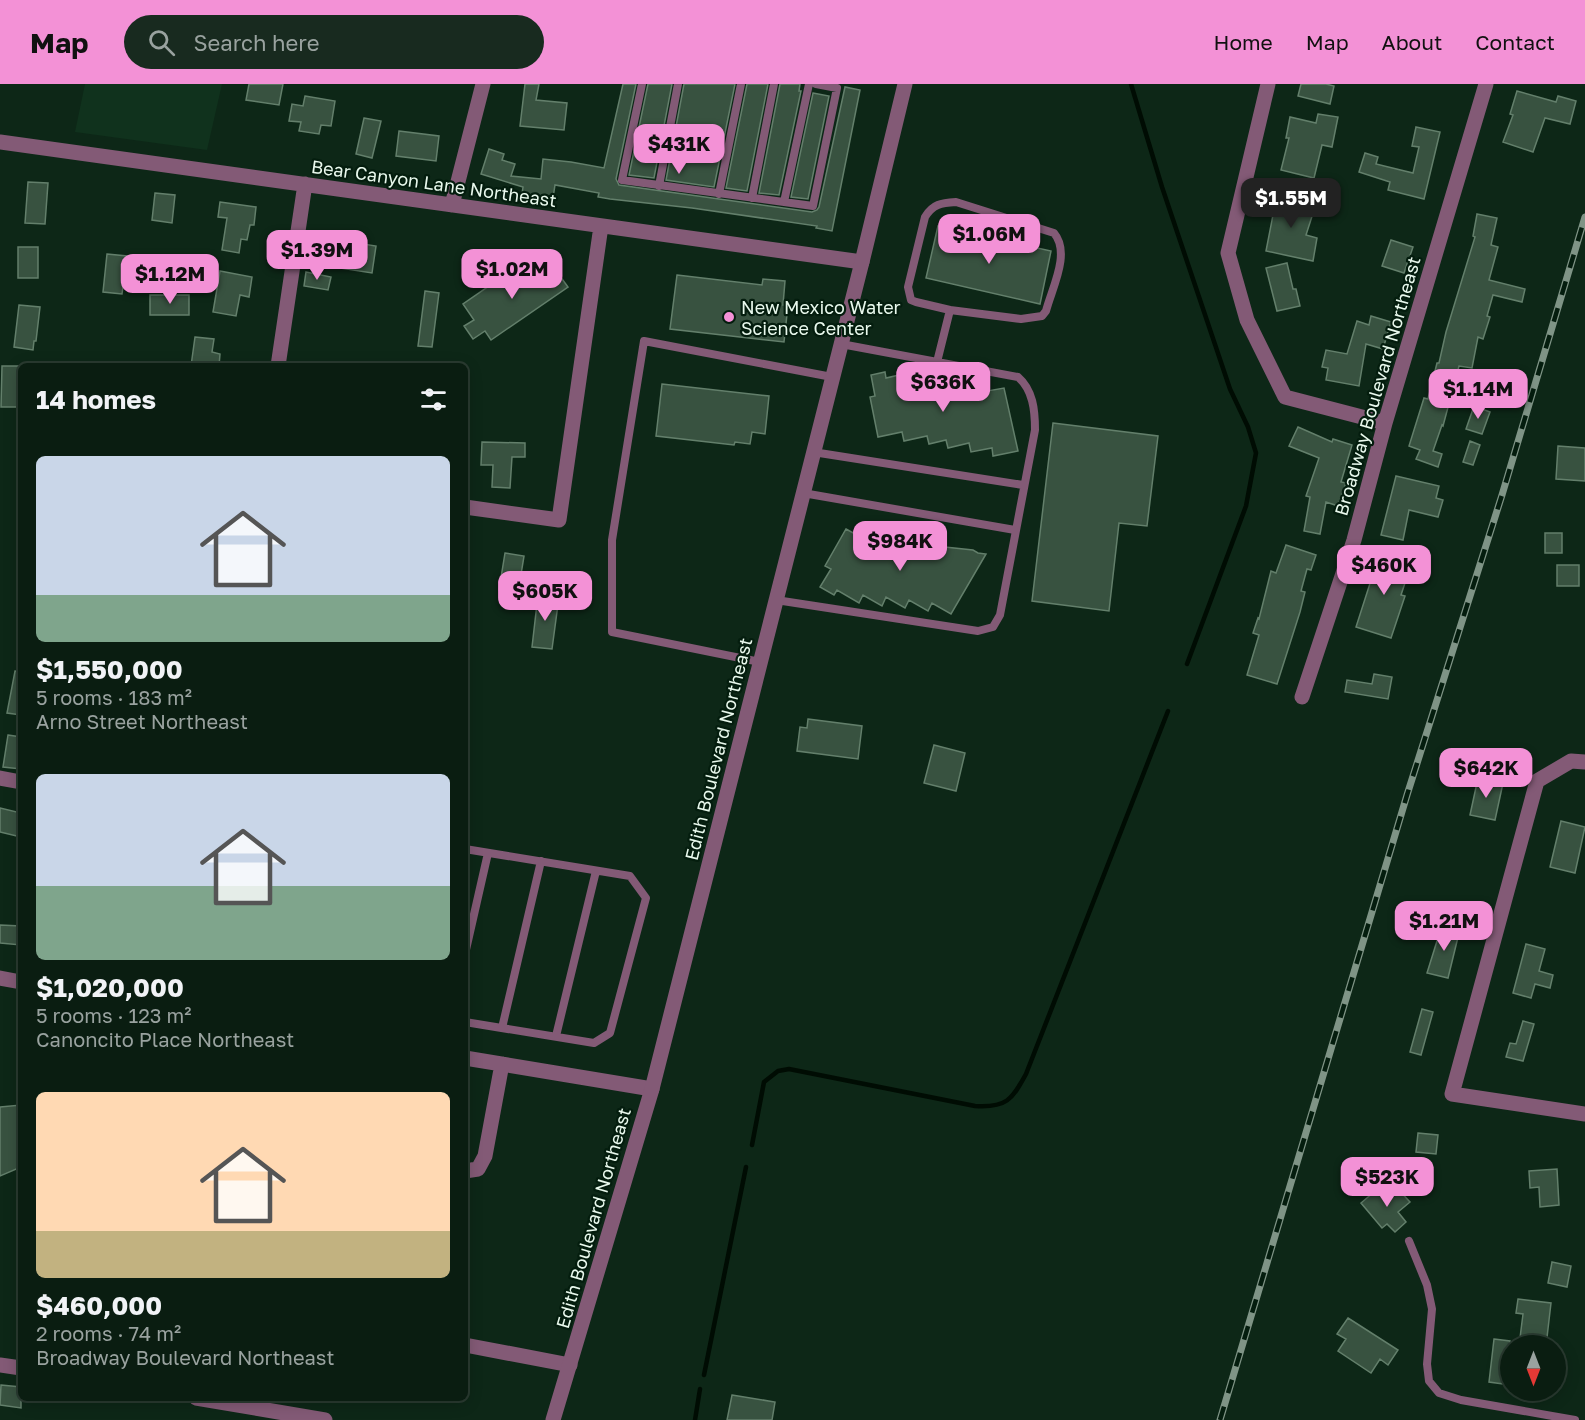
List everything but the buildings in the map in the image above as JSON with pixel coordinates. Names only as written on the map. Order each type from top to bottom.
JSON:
[{"type":"street","points":[[452,205],[483,84]]},
{"type":"street","name":"Edith Boulevard Northeast","points":[[553,1420],[652,1089],[905,84]]},
{"type":"street","points":[[1268,84],[1228,253],[1247,320],[1285,398],[1385,423]]},
{"type":"street","name":"Broadway Boulevard Northeast","points":[[1302,697],[1354,540],[1385,423],[1486,84]]},
{"type":"street","name":"Bear Canyon Lane Northeast","points":[[0,142],[862,262]]},
{"type":"street","points":[[278,363],[305,184]]},
{"type":"street","points":[[468,507],[560,520],[601,226]]},
{"type":"street","points":[[1585,762],[1571,761],[1537,781],[1452,1094],[1585,1114]]},
{"type":"street","points":[[0,778],[18,781]]},
{"type":"street","points":[[0,978],[18,981]]},
{"type":"street","points":[[468,1058],[652,1089]]},
{"type":"street","points":[[468,1171],[478,1169],[485,1156],[502,1064]]},
{"type":"street","points":[[468,1346],[570,1365]]},
{"type":"street","points":[[0,1365],[18,1368]]},
{"type":"street","points":[[214,1401],[325,1420]]},
{"type":"lane","points":[[642,84],[622,180],[813,206],[837,88],[816,84]]},
{"type":"lane","points":[[659,186],[678,84]]},
{"type":"lane","points":[[719,194],[741,84]]},
{"type":"lane","points":[[752,198],[774,84]]},
{"type":"lane","points":[[784,202],[809,84]]},
{"type":"lane","points":[[956,202],[1054,233],[1059,239],[1060,262],[1046,311],[1042,316],[1021,319],[950,310],[911,300],[908,287],[925,217],[930,209],[939,203],[956,202]]},
{"type":"lane","points":[[937,362],[950,310]]},
{"type":"lane","points":[[760,662],[612,632],[612,540],[644,341],[832,377]]},
{"type":"lane","points":[[776,600],[978,631],[993,627],[1000,615],[1035,430],[1033,403],[1027,385],[1018,377],[841,344]]},
{"type":"lane","points":[[813,452],[1023,485]]},
{"type":"lane","points":[[803,493],[1015,530]]},
{"type":"lane","points":[[468,850],[630,876],[646,898],[610,1033],[594,1042],[468,1022]]},
{"type":"lane","points":[[468,941],[488,853]]},
{"type":"lane","points":[[502,1028],[541,861]]},
{"type":"lane","points":[[556,1036],[596,871]]},
{"type":"lane","points":[[1409,1241],[1427,1285],[1432,1309],[1427,1364],[1429,1381],[1439,1393],[1461,1400],[1575,1420]]},
{"type":"shaded area","points":[[85,84],[222,84],[207,150],[75,132]]},
{"type":"waterway","points":[[1131,84],[1162,187],[1230,389],[1248,427],[1256,453],[1246,506],[1187,664]]},
{"type":"waterway","points":[[752,1145],[764,1082],[778,1071],[789,1069],[975,1106],[994,1106],[1007,1101],[1012,1096],[1026,1074],[1168,711]]},
{"type":"waterway","points":[[704,1375],[746,1167]]},
{"type":"waterway","points":[[695,1420],[700,1389]]},
{"type":"railway","points":[[1220,1420],[1407,795],[1502,495],[1585,217]]},
{"type":"place","name":"New Mexico Water Science Center","points":[[729,317]]}]
